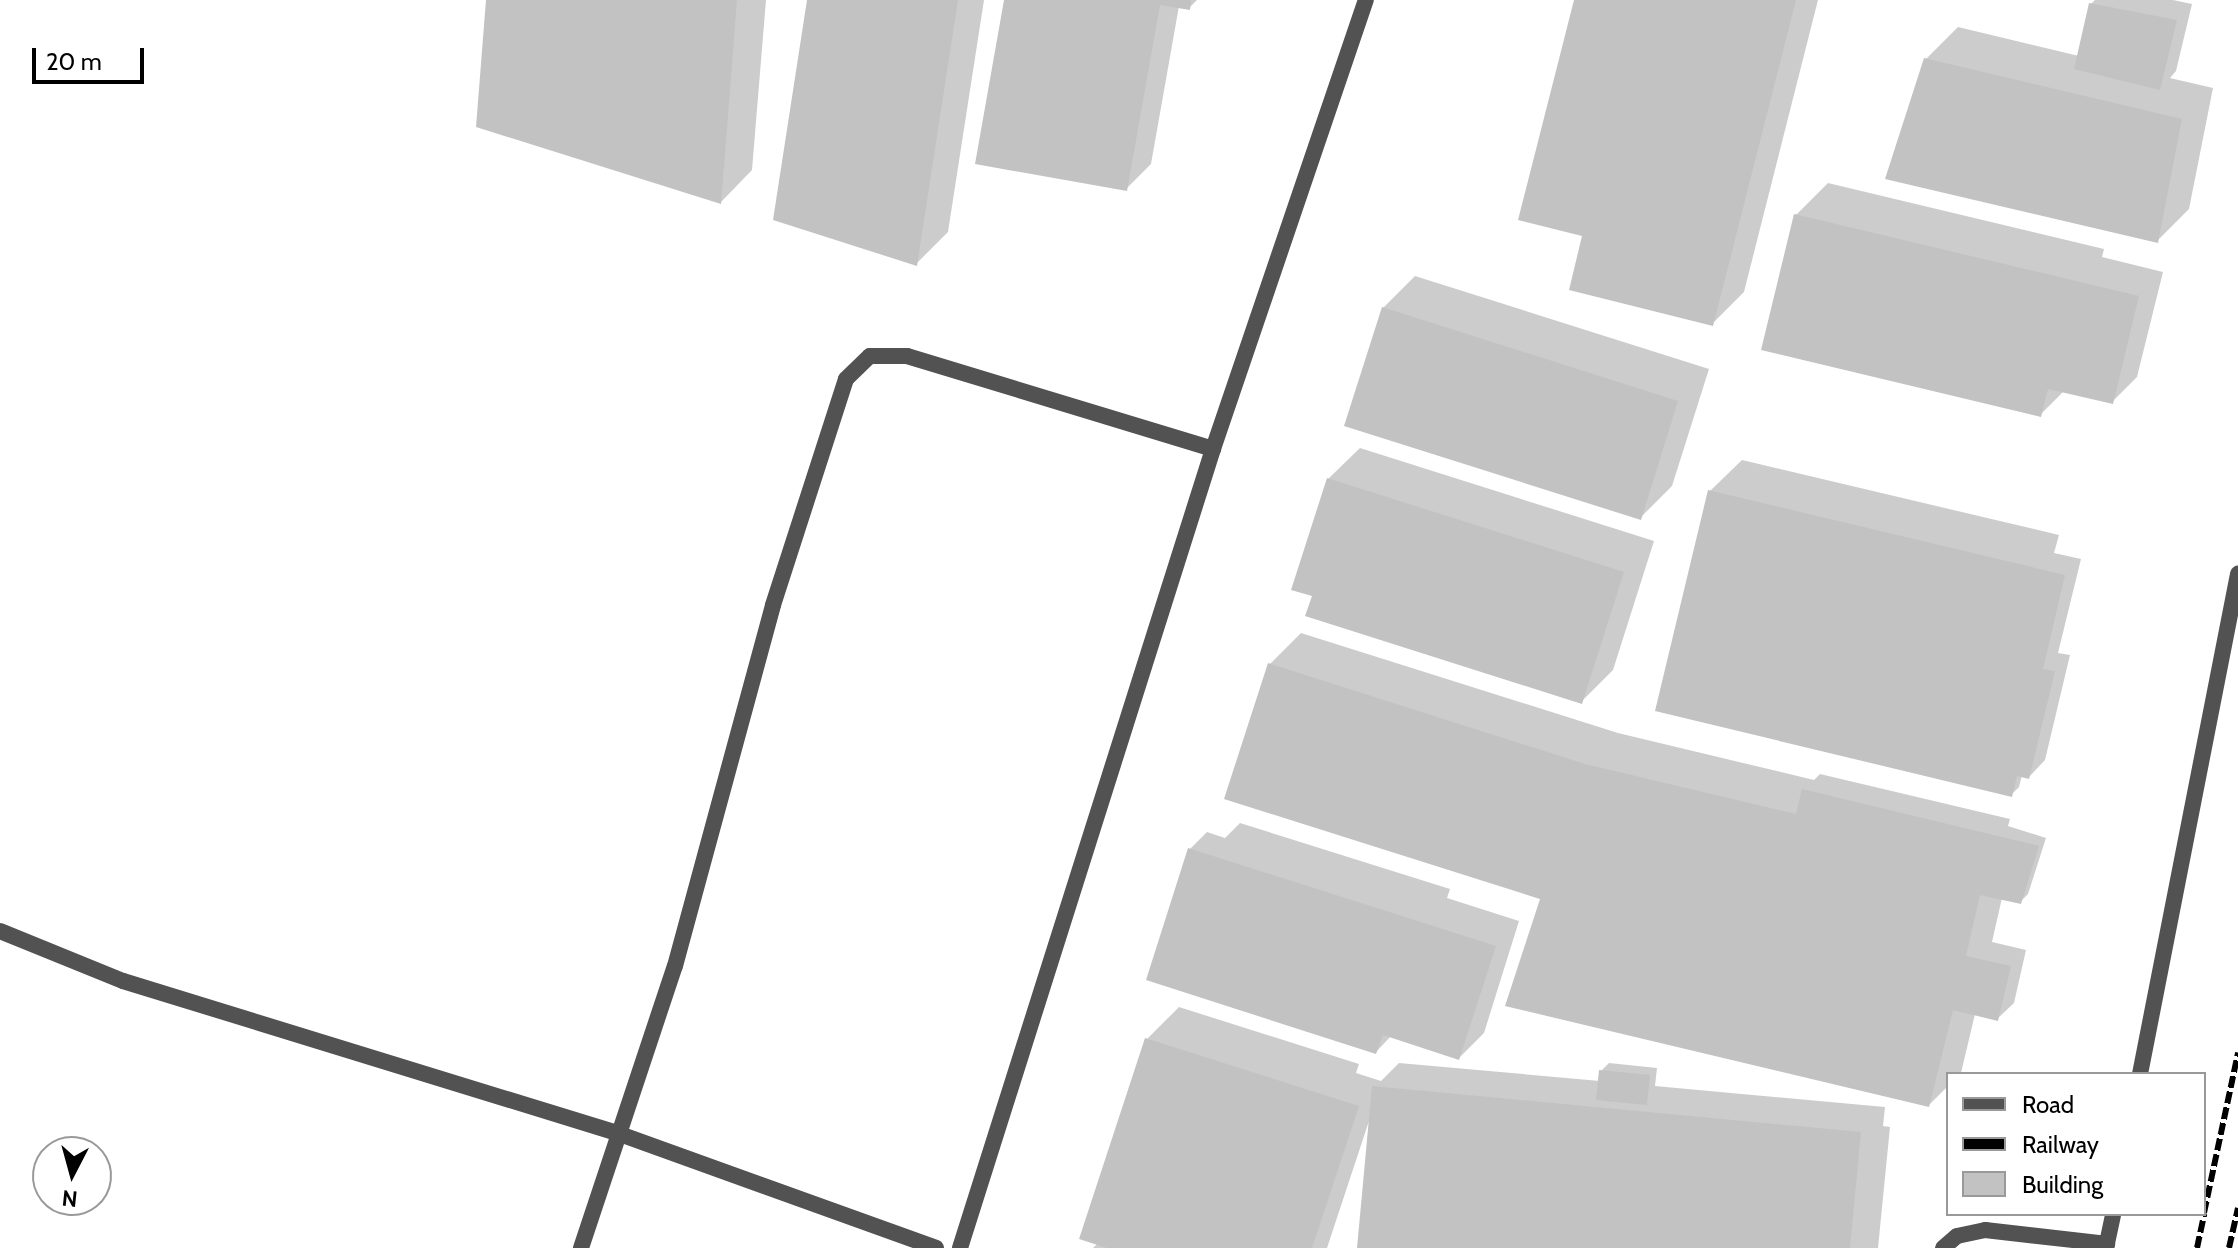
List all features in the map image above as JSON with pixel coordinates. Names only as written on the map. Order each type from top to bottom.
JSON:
[{"type":"street","points":[[960,1248],[1213,449],[1366,0]]},
{"type":"street","points":[[581,1248],[675,966],[773,605],[846,379],[870,356],[907,356],[1213,449]]},
{"type":"street","points":[[2140,1072],[2238,574]]},
{"type":"street","points":[[0,931],[123,981],[617,1133],[936,1248]]},
{"type":"street","points":[[1943,1248],[1957,1236],[1985,1230],[2107,1246],[2113,1216]]},
{"type":"building","points":[[486,0],[737,0],[721,204],[476,127]]},
{"type":"building","points":[[807,0],[958,0],[917,266],[773,220]]},
{"type":"building","points":[[1004,0],[1191,0],[1190,10],[1160,5],[1127,191],[975,164]]},
{"type":"building","points":[[1574,0],[1796,0],[1713,326],[1569,290],[1582,236],[1518,220]]},
{"type":"building","points":[[2089,3],[2177,20],[2160,90],[2074,69]]},
{"type":"building","points":[[1924,58],[2182,119],[2158,243],[1885,179]]},
{"type":"building","points":[[1794,214],[2139,296],[2113,404],[2048,389],[2041,417],[1761,350]]},
{"type":"building","points":[[1382,307],[1678,401],[1641,520],[1344,426]]},
{"type":"building","points":[[1327,478],[1624,572],[1582,704],[1305,616],[1312,596],[1291,590]]},
{"type":"building","points":[[1708,490],[2065,575],[2043,669],[2055,671],[2029,779],[2017,776],[2012,797],[1655,711]]},
{"type":"building","points":[[1268,663],[1585,764],[1796,814],[1802,789],[2039,846],[2021,904],[1980,895],[1966,956],[2011,966],[1998,1021],[1953,1010],[1929,1107],[1505,1006],[1540,899],[1224,799]]},
{"type":"building","points":[[1188,848],[1496,946],[1459,1060],[1383,1035],[1376,1054],[1146,980]]},
{"type":"building","points":[[1145,1038],[1359,1106],[1312,1248],[1107,1248],[1079,1239]]},
{"type":"building","points":[[1599,1070],[1650,1075],[1647,1105],[1596,1100]]},
{"type":"building","points":[[1372,1086],[1861,1132],[1850,1248],[1357,1248]]},
{"type":"railway","points":[[2206,1204],[2238,1053]]},
{"type":"railway","points":[[2229,1248],[2238,1208]]},
{"type":"railway","points":[[2197,1248],[2204,1216]]}]
